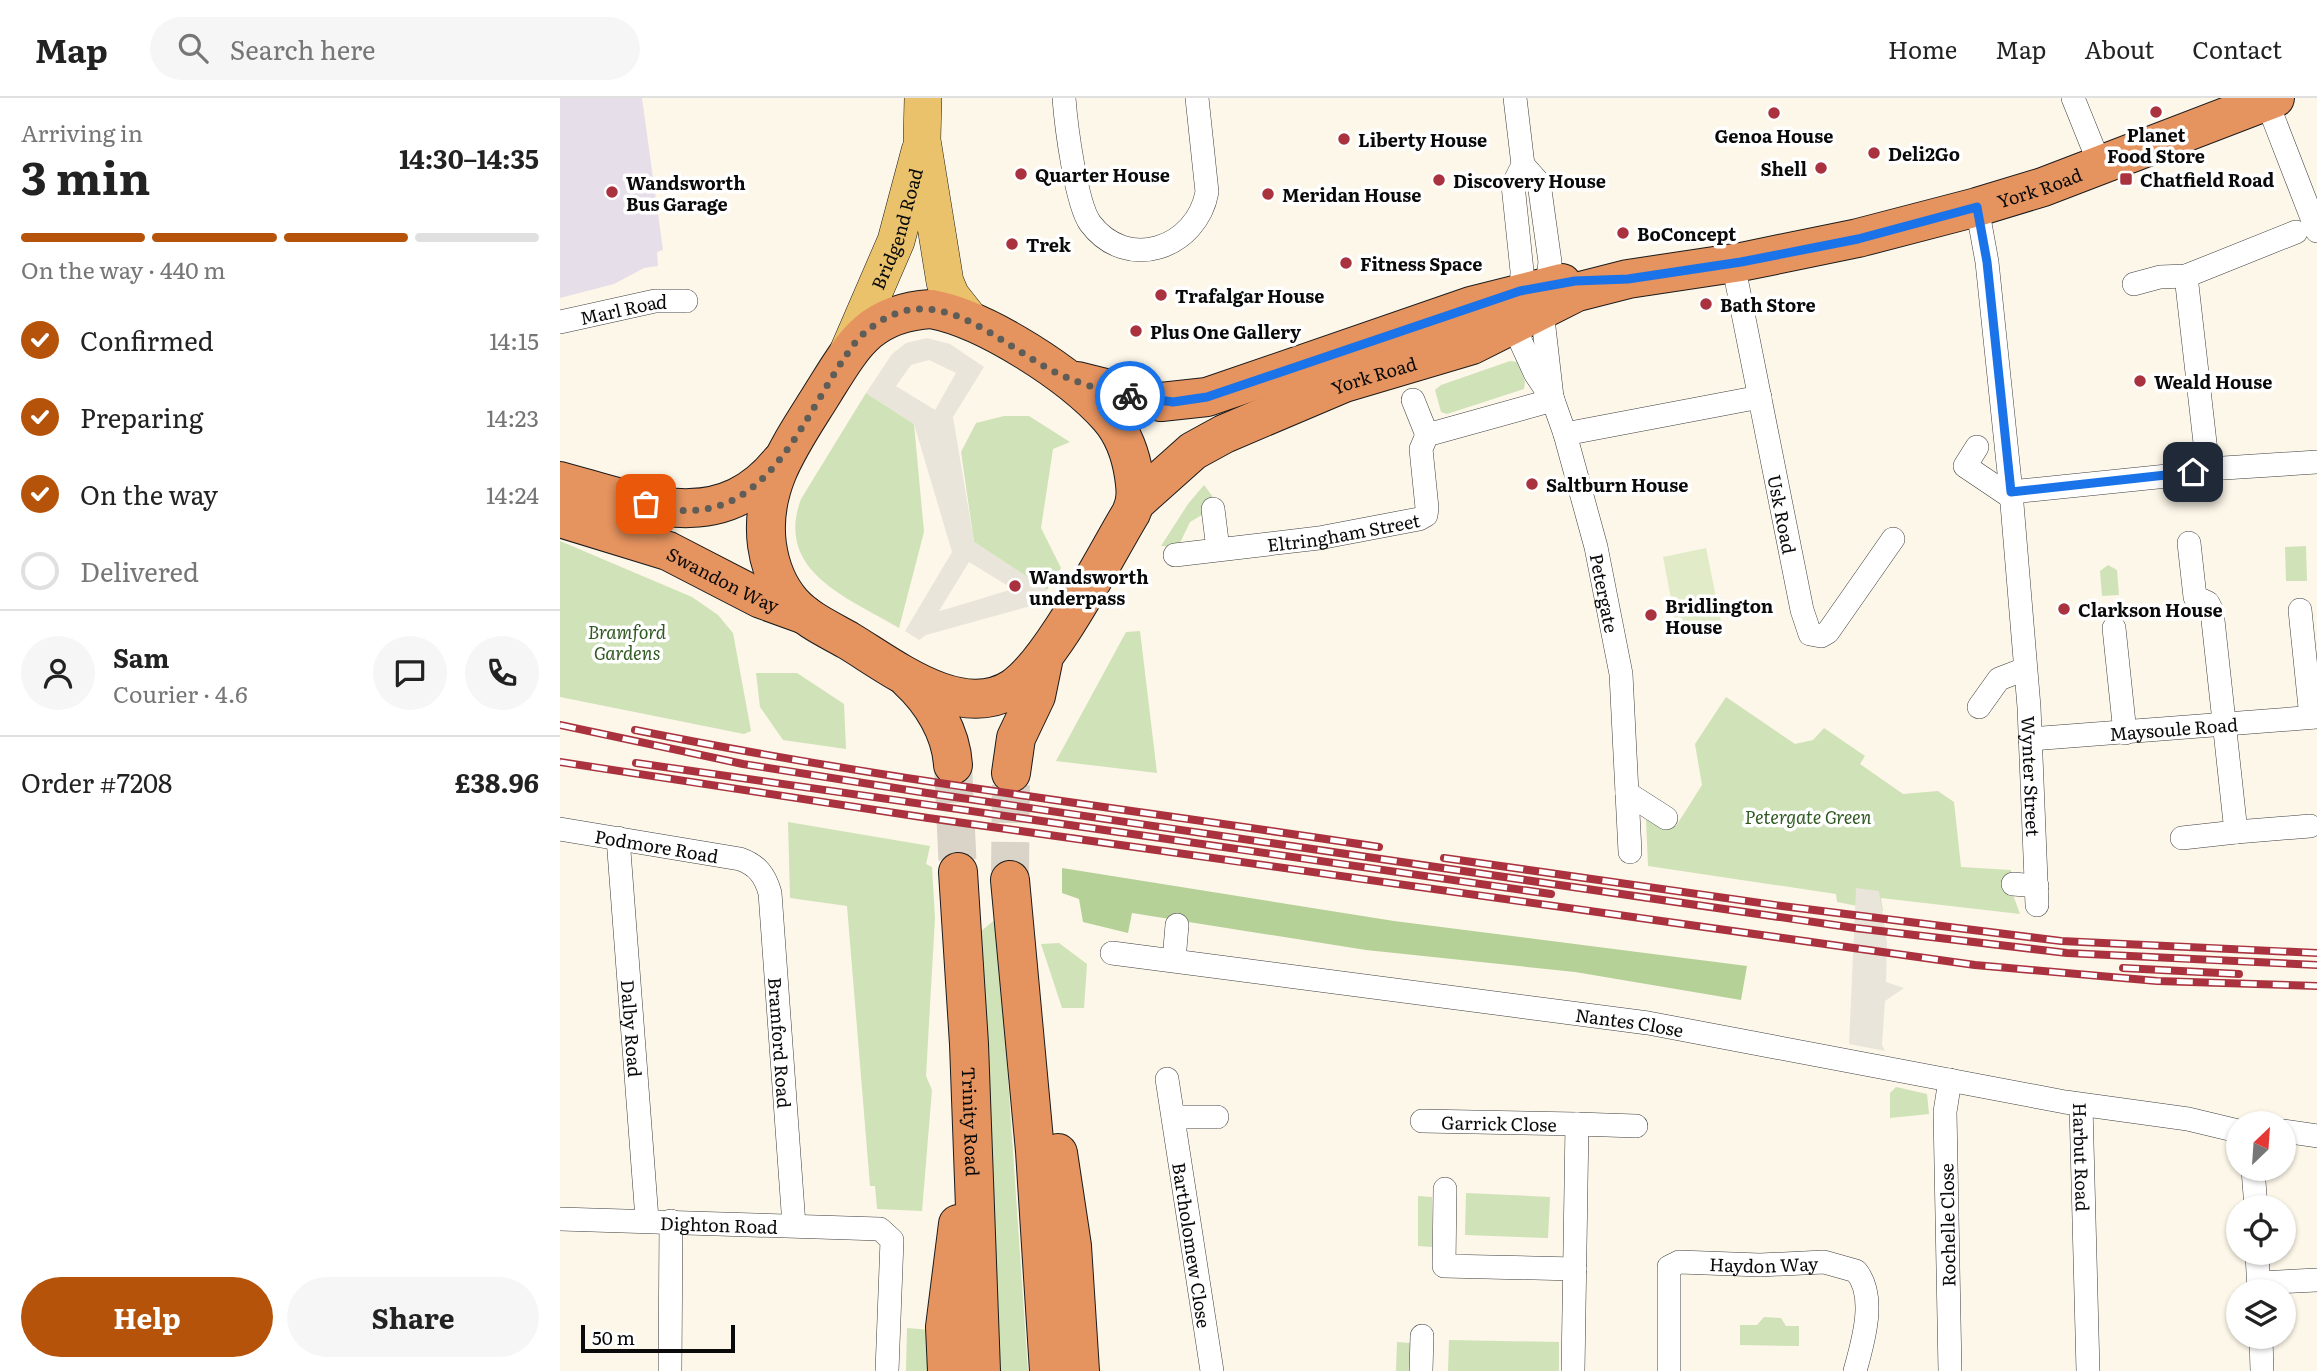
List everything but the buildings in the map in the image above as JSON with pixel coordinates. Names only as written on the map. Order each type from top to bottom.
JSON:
[{"type":"highway","name":"York Road","points":[[1068,378],[1144,399],[1189,400],[1532,301],[1628,279],[1733,263],[1858,239],[1977,207],[2100,165],[2272,99]]},
{"type":"highway","name":"York Road","points":[[1044,657],[1136,502],[1193,451],[1224,434],[1344,383],[1472,345],[1532,301]]},
{"type":"highway","points":[[1044,657],[1012,689],[987,698],[970,698],[932,688],[807,616],[784,593],[768,548],[767,499],[782,461],[848,352],[870,328],[898,314],[931,309],[970,320],[1068,378],[1110,418],[1118,430],[1130,457],[1136,502]]},
{"type":"highway","points":[[560,481],[653,506],[692,509],[721,504],[749,490],[782,461]]},
{"type":"highway","name":"Swandon Way","points":[[560,518],[668,551],[761,599],[807,616]]},
{"type":"highway","points":[[1011,773],[1016,738],[1036,696],[1044,657]]},
{"type":"highway","points":[[892,667],[929,703],[952,748],[953,765]]},
{"type":"highway","name":"Trinity Road","points":[[957,872],[981,1371]]},
{"type":"highway","points":[[1010,880],[1035,1151],[1049,1371]]},
{"type":"highway","points":[[1014,945],[1042,1055],[1066,1205],[1072,1247],[1080,1371]]},
{"type":"highway","points":[[947,1371],[945,1327],[951,1257],[972,1147]]},
{"type":"main road","name":"Bridgend Road","points":[[923,98],[922,140],[945,282],[951,296],[970,320]]},
{"type":"main road","name":"Bridgend Road","points":[[848,352],[896,241],[922,140]]},
{"type":"street","points":[[1063,98],[1084,211],[1103,237],[1138,250],[1178,240],[1201,212],[1207,192],[1197,98]]},
{"type":"street","name":"Petergate","points":[[1515,98],[1523,164],[1539,183],[1550,262],[1532,301],[1523,350],[1553,400],[1596,547],[1621,674],[1630,852]]},
{"type":"street","points":[[2073,98],[2100,165]]},
{"type":"street","points":[[2134,284],[2160,277],[2186,276],[2306,231],[2272,99]]},
{"type":"street","name":"Wynter Street","points":[[1977,207],[1987,262],[2011,495],[2030,739],[2037,896],[2013,884]]},
{"type":"street","name":"Usk Road","points":[[1733,263],[1807,631],[1821,636],[1828,632],[1893,539]]},
{"type":"street","points":[[2186,276],[2208,469]]},
{"type":"street","name":"Marl Road","points":[[560,322],[655,301],[686,301]]},
{"type":"street","points":[[1565,434],[1760,397]]},
{"type":"street","name":"Eltringham Street","points":[[1175,555],[1319,538],[1419,519],[1426,515],[1421,449],[1427,435],[1413,400]]},
{"type":"street","points":[[1427,435],[1553,400]]},
{"type":"street","points":[[1977,447],[1965,466],[2011,495],[2208,469],[2317,462]]},
{"type":"street","points":[[1213,509],[1218,549]]},
{"type":"street","points":[[2189,543],[2195,597],[2208,603],[2212,611],[2236,832]]},
{"type":"street","points":[[2300,610],[2314,717]]},
{"type":"street","points":[[2114,628],[2125,733]]},
{"type":"street","points":[[1979,707],[1999,679],[2025,669]]},
{"type":"street","name":"Maysoule Road","points":[[2030,739],[2314,717]]},
{"type":"street","points":[[1627,793],[1666,818]]},
{"type":"street","points":[[2182,838],[2310,827]]},
{"type":"street","name":"Podmore Road","points":[[560,829],[728,856],[752,864]]},
{"type":"street","name":"Dalby Road","points":[[618,838],[647,1219]]},
{"type":"street","name":"Bramford Road","points":[[752,864],[765,877],[770,893],[794,1225]]},
{"type":"street","points":[[1174,960],[1177,925]]},
{"type":"street","name":"Nantes Close","points":[[1112,953],[1648,1023],[2081,1105]]},
{"type":"street","name":"Bartholomew Close","points":[[1167,1079],[1212,1371]]},
{"type":"street","name":"Rochelle Close","points":[[1950,1080],[1945,1112],[1950,1371]]},
{"type":"street","name":"Harbut Road","points":[[2088,1371],[2081,1105],[2188,1119],[2226,1128]]},
{"type":"street","points":[[1175,1118],[1217,1117]]},
{"type":"street","name":"Garrick Close","points":[[1422,1121],[1636,1126]]},
{"type":"street","name":"Garrick Close","points":[[1573,1371],[1577,1124]]},
{"type":"street","points":[[2296,1133],[2317,1136]]},
{"type":"street","points":[[1445,1189],[1444,1266],[1575,1269]]},
{"type":"street","name":"Dighton Road","points":[[560,1219],[647,1219],[880,1229],[892,1240],[887,1371]]},
{"type":"street","points":[[670,1371],[671,1221]]},
{"type":"street","name":"Haydon Way","points":[[1669,1371],[1669,1267],[1679,1262],[1760,1265],[1824,1262],[1856,1271],[1865,1288],[1866,1335],[1855,1371]]},
{"type":"street","points":[[2296,1283],[2317,1280]]},
{"type":"street","points":[[1421,1371],[1422,1336]]},
{"type":"street","points":[[2261,1349],[2262,1371]]},
{"type":"shaded area","name":"Wandsworth Bus Garage","points":[[560,98],[642,98],[663,250],[657,252],[658,266],[644,268],[614,284],[560,298]]},
{"type":"shaded area","points":[[927,338],[950,344],[984,367],[953,417],[974,542],[1047,590],[1038,604],[926,635],[919,640],[905,631],[952,552],[914,424],[866,393],[892,354],[906,343]],"holes":[[[929,360],[956,373],[935,410],[896,386],[911,365]],[[969,562],[1013,589],[939,611]]]},
{"type":"shaded area","points":[[1856,888],[1879,891],[1887,942],[1886,982],[1904,988],[1885,1001],[1882,1045],[1885,1051],[1849,1044]]},
{"type":"green space","points":[[1510,361],[1517,362],[1525,382],[1524,389],[1447,414],[1441,412],[1435,390],[1441,385]]},
{"type":"green space","points":[[866,393],[914,424],[924,532],[899,628],[821,580],[807,564],[798,546],[795,524],[801,499]]},
{"type":"green space","points":[[1004,416],[1029,416],[1070,442],[1053,449],[1041,528],[1061,568],[1047,590],[974,542],[961,452],[976,423]]},
{"type":"green space","points":[[1204,485],[1219,505],[1190,522],[1178,547],[1161,546],[1188,504]]},
{"type":"green space","name":"Bramford Gardens","points":[[560,541],[692,597],[718,615],[733,633],[751,731],[744,734],[560,697]]},
{"type":"green space","points":[[2306,546],[2307,581],[2286,581],[2285,547]]},
{"type":"green space","points":[[1706,548],[1722,626],[1678,635],[1663,557]]},
{"type":"green space","points":[[2108,565],[2117,570],[2119,595],[2102,596],[2100,571]]},
{"type":"green space","points":[[1140,631],[1157,773],[1056,761],[1126,632]]},
{"type":"green space","points":[[756,673],[797,673],[844,704],[846,749],[783,740],[760,707]]},
{"type":"green space","name":"Petergate Green","points":[[1726,697],[1795,744],[1813,740],[1824,728],[1865,756],[1860,764],[1903,794],[1938,791],[1954,802],[1961,867],[2011,870],[2012,892],[2020,914],[1881,898],[1883,911],[1837,902],[1836,894],[1648,866],[1646,819],[1653,824],[1676,826],[1702,785],[1695,744]]},
{"type":"green space","points":[[788,822],[930,846],[926,864],[932,867],[935,918],[926,1076],[932,1090],[922,1211],[877,1209],[875,1186],[870,1186],[847,906],[790,898]]},
{"type":"green space","points":[[1062,868],[1394,921],[1747,966],[1741,1000],[1575,972],[1366,950],[1132,913],[1128,933],[1083,922],[1079,899],[1062,893]]},
{"type":"green space","points":[[997,918],[1028,1371],[991,1371],[974,937]]},
{"type":"green space","points":[[1059,943],[1087,964],[1084,1008],[1062,1008],[1041,944]]},
{"type":"green space","points":[[1896,1087],[1927,1094],[1929,1114],[1890,1118],[1890,1093]]},
{"type":"green space","points":[[1466,1193],[1550,1197],[1548,1238],[1465,1235]]},
{"type":"green space","points":[[1418,1196],[1432,1197],[1432,1247],[1418,1246]]},
{"type":"green space","points":[[1764,1317],[1781,1318],[1786,1326],[1799,1326],[1799,1346],[1740,1345],[1740,1325],[1757,1325]]},
{"type":"green space","points":[[907,1328],[931,1330],[934,1371],[906,1371]]},
{"type":"green space","points":[[1449,1340],[1559,1342],[1559,1371],[1448,1371]]},
{"type":"green space","points":[[1397,1342],[1411,1343],[1411,1371],[1396,1371]]},
{"type":"tunnel","points":[[953,765],[958,872]]},
{"type":"tunnel","points":[[1010,880],[1011,773]]},
{"type":"railway","points":[[560,725],[743,764],[927,793],[1855,928],[2067,953],[2317,965]]},
{"type":"railway","points":[[635,730],[913,779],[1379,847]]},
{"type":"railway","points":[[560,762],[928,818],[1975,965],[2157,981],[2317,986]]},
{"type":"railway","points":[[636,763],[1551,894]]},
{"type":"railway","points":[[1444,858],[1782,906],[2061,941],[2317,953]]},
{"type":"railway","points":[[2123,968],[2239,974]]},
{"type":"way so far","points":[[646,504],[674,509],[704,508],[721,504],[763,481],[782,461],[858,339],[883,320],[914,310],[931,309],[960,316],[1068,378],[1130,396]]},
{"type":"place","name":"Planet Food Store","points":[[2156,112]]},
{"type":"place","name":"Genoa House","points":[[1774,113]]},
{"type":"place","name":"Liberty House","points":[[1344,139]]},
{"type":"place","name":"Deli2Go","points":[[1874,153]]},
{"type":"place","name":"Shell","points":[[1821,168]]},
{"type":"place","name":"Quarter House","points":[[1021,174]]},
{"type":"place","name":"Chatfield Road","points":[[2126,179]]},
{"type":"place","name":"Discovery House","points":[[1439,180]]},
{"type":"place","name":"Wandsworth Bus Garage","points":[[612,192]]},
{"type":"place","name":"Meridan House","points":[[1268,194]]},
{"type":"place","name":"BoConcept","points":[[1623,233]]},
{"type":"place","name":"Trek","points":[[1012,244]]},
{"type":"place","name":"Fitness Space","points":[[1346,263]]},
{"type":"place","name":"Trafalgar House","points":[[1161,295]]},
{"type":"place","name":"Bath Store","points":[[1706,304]]},
{"type":"place","name":"Plus One Gallery","points":[[1136,331]]},
{"type":"place","name":"Weald House","points":[[2140,381]]},
{"type":"place","name":"Saltburn House","points":[[1532,484]]},
{"type":"place","name":"Wandsworth underpass","points":[[1015,586]]},
{"type":"place","name":"Clarkson House","points":[[2064,609]]},
{"type":"place","name":"Bridlington House","points":[[1651,615]]},
{"type":"route","points":[[1130,396],[1161,402],[1207,397],[1391,332],[1520,291],[1575,281],[1628,279],[1741,262],[1858,239],[1977,207],[1987,262],[2011,492],[2042,491],[2193,472]]}]
